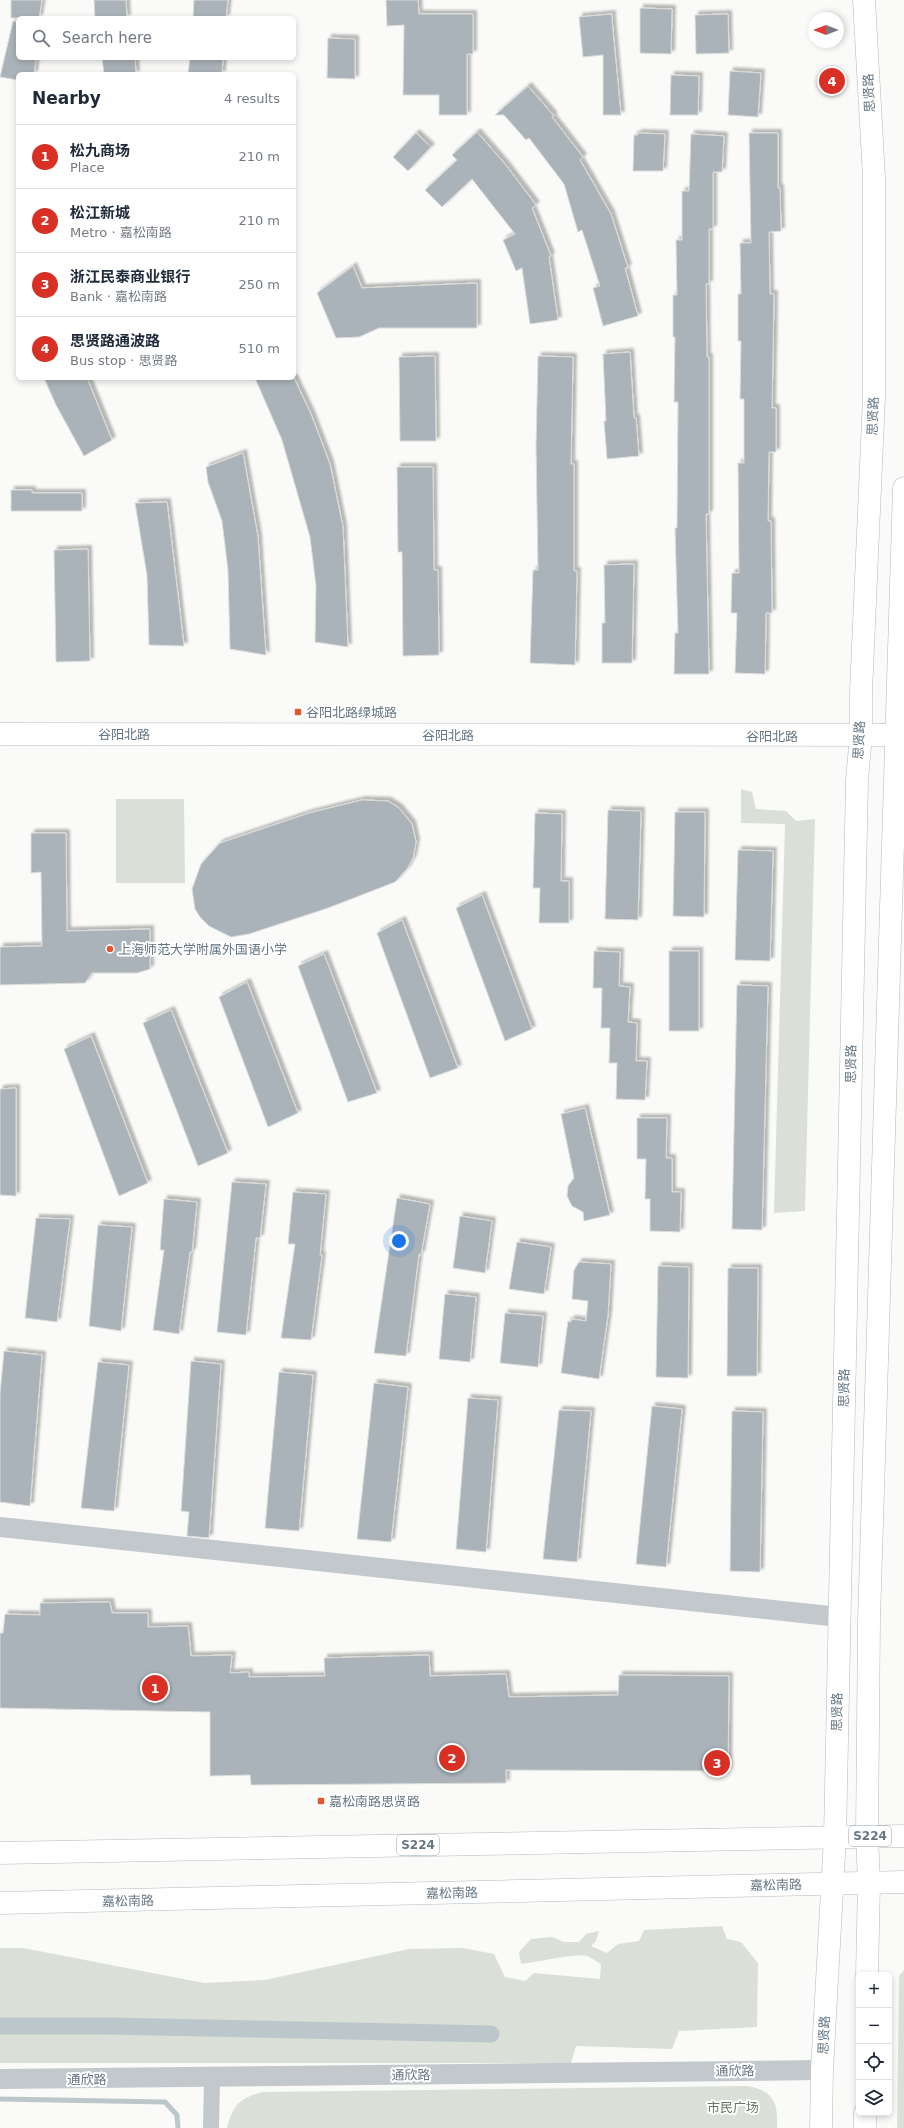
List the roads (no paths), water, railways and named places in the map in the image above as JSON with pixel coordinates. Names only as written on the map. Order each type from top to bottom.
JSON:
[{"type":"main road","name":"思贤路","points":[[821,2128],[822,2070],[835,1837],[857,796],[861,735],[861,692],[874,397],[874,177],[864,0]]},
{"type":"main road","points":[[867,1972],[869,1883],[867,1836],[870,1612],[895,789],[901,734],[904,488]]},
{"type":"main road","name":"谷阳北路","points":[[0,734],[901,734]]},
{"type":"main road","name":"S224","points":[[0,1853],[904,1836]]},
{"type":"main road","name":"嘉松南路","points":[[0,1903],[904,1882]]},
{"type":"main road","points":[[865,2116],[865,2128]]},
{"type":"street","points":[[0,1527],[839,1617]]},
{"type":"street","name":"通欣路","points":[[0,2079],[212,2078],[822,2070]]},
{"type":"street","points":[[211,2128],[212,2078]]},
{"type":"waterway","points":[[0,2026],[106,2026],[491,2034]]},
{"type":"waterway","points":[[0,2099],[165,2102],[177,2115],[178,2128]]},
{"type":"place","name":"思贤路通波路","points":[[832,81]]},
{"type":"place","name":"谷阳北路绿城路","points":[[298,712]]},
{"type":"place","name":"上海师范大学附属外国语小学","points":[[110,949]]},
{"type":"place","name":"松九商场","points":[[155,1688]]},
{"type":"place","name":"松江新城","points":[[452,1758]]},
{"type":"place","name":"浙江民泰商业银行","points":[[717,1763]]},
{"type":"place","name":"嘉松南路思贤路","points":[[321,1801]]},
{"type":"park label","name":"市民广场","points":[[733,2107]]}]
